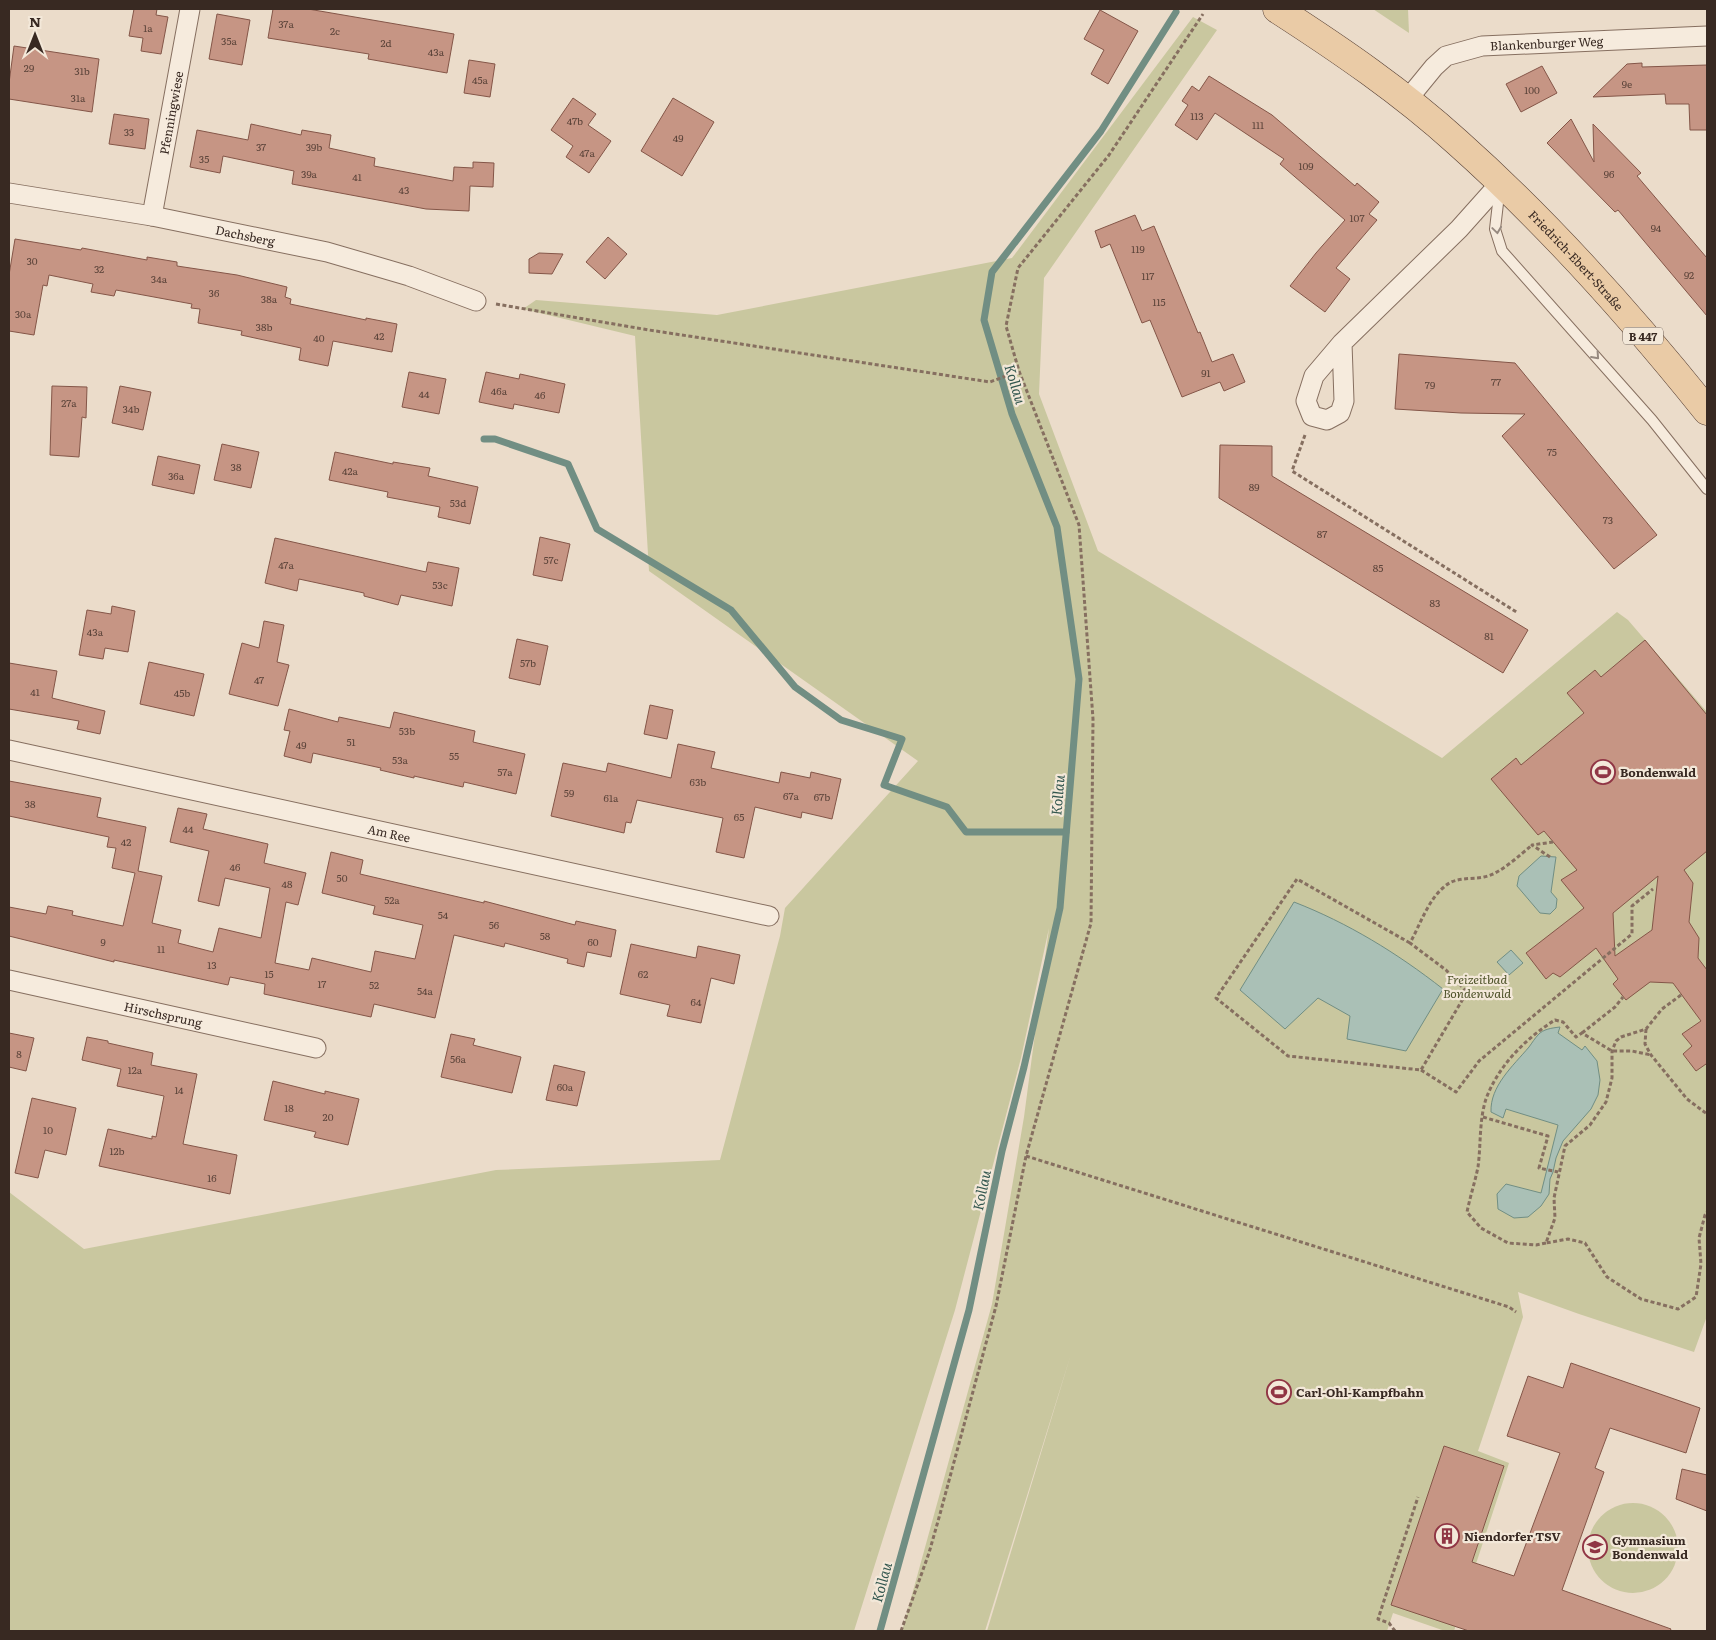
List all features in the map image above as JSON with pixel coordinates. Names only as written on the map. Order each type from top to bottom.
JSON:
[{"type":"main road","name":"Friedrich-Ebert-Straße","points":[[1277,9],[1407,100],[1501,182],[1579,261],[1707,411]]},
{"type":"street","name":"Pfenningwiese","points":[[152,216],[190,9]]},
{"type":"street","name":"Blankenburger Weg","points":[[1407,100],[1446,56],[1482,46],[1707,36]]},
{"type":"street","points":[[1342,343],[1344,401],[1340,412],[1327,420],[1312,416],[1306,401],[1314,376],[1342,343],[1459,229],[1501,182]]},
{"type":"street","name":"Dachsberg","points":[[9,193],[152,216],[327,252],[409,276],[476,301]]},
{"type":"street","name":"Am Ree","points":[[9,750],[769,916]]},
{"type":"street","name":"Hirschsprung","points":[[9,980],[316,1048]]},
{"type":"lane","points":[[1501,182],[1495,229],[1502,251],[1652,420],[1707,489]]},
{"type":"path","points":[[901,1631],[929,1553],[996,1306],[1026,1156],[1092,923],[1093,719],[1079,526],[1020,371],[1006,326],[1018,268],[1109,155],[1203,14]]},
{"type":"path","points":[[476,301],[649,330],[990,382],[1020,371]]},
{"type":"path","points":[[1312,416],[1292,471],[1518,613]]},
{"type":"path","points":[[1410,943],[1432,900],[1444,886],[1461,878],[1486,877],[1508,865],[1532,845],[1553,842]]},
{"type":"path","points":[[1532,845],[1550,857]]},
{"type":"path","points":[[1421,1070],[1467,992],[1446,970],[1410,943],[1297,879],[1216,998],[1288,1056],[1421,1070],[1456,1092],[1479,1061],[1632,934],[1632,906],[1653,889]]},
{"type":"path","points":[[1546,1243],[1555,1218],[1554,1198],[1565,1146],[1590,1125],[1606,1102],[1612,1078],[1612,1051],[1616,1041],[1621,1037],[1646,1029],[1662,1009],[1680,995]]},
{"type":"path","points":[[1624,997],[1616,1007],[1576,1037],[1563,1022],[1555,1020],[1538,1030],[1508,1060],[1494,1081],[1486,1100],[1478,1168],[1467,1212],[1481,1228],[1508,1243],[1536,1245],[1568,1239],[1585,1243],[1607,1277],[1641,1299],[1678,1309],[1696,1297],[1701,1264],[1699,1238],[1707,1212]]},
{"type":"path","points":[[1646,1029],[1646,1044],[1651,1055],[1687,1099],[1707,1114]]},
{"type":"path","points":[[1582,1033],[1612,1051],[1632,1051],[1651,1055]]},
{"type":"path","points":[[1483,1117],[1548,1136],[1539,1168],[1558,1172]]},
{"type":"path","points":[[1026,1156],[1509,1307],[1516,1312]]},
{"type":"path","points":[[1395,1631],[1390,1623],[1378,1619],[1418,1497]]},
{"type":"green space","points":[[1373,9],[1408,9],[1409,33]]},
{"type":"green space","name":"Freizeitbad Bondenwald","points":[[1193,17],[1217,30],[1044,278],[1039,394],[1098,551],[1442,758],[1617,612],[1628,620],[1707,712],[1707,1316],[1694,1352],[1518,1292],[1523,1317],[1478,1451],[1509,1463],[1454,1631],[1445,1631],[1393,1613],[1387,1631],[987,1631],[1071,1354],[985,1631],[902,1631],[992,1304],[1024,1117],[1049,928],[1021,1058],[955,1310],[854,1631],[9,1631],[9,1192],[84,1249],[496,1170],[720,1160],[780,936],[785,908],[918,761],[649,571],[635,336],[523,309],[536,300],[717,315],[1012,258]]},
{"type":"green space","points":[[1624,1503],[1642,1503],[1658,1510],[1671,1523],[1678,1539],[1678,1557],[1671,1573],[1658,1586],[1642,1593],[1624,1593],[1608,1586],[1595,1573],[1588,1557],[1588,1539],[1595,1523],[1608,1510]]},
{"type":"shaded area","points":[[1541,856],[1556,857],[1551,892],[1557,899],[1556,908],[1550,914],[1540,913],[1517,886],[1519,876]]},
{"type":"shaded area","points":[[1294,902],[1334,919],[1372,940],[1408,963],[1443,989],[1406,1051],[1347,1039],[1350,1016],[1318,998],[1285,1029],[1240,990]]},
{"type":"shaded area","points":[[1511,950],[1523,963],[1509,975],[1497,962]]},
{"type":"shaded area","points":[[1560,1027],[1558,1033],[1582,1050],[1585,1046],[1597,1061],[1600,1080],[1598,1095],[1591,1109],[1563,1141],[1550,1179],[1549,1194],[1541,1206],[1528,1217],[1514,1218],[1498,1209],[1497,1194],[1506,1184],[1541,1193],[1558,1125],[1506,1109],[1503,1118],[1491,1112],[1494,1094],[1498,1085],[1537,1036],[1545,1030]]},
{"type":"building","points":[[134,9],[157,9],[156,15],[168,17],[161,54],[141,51],[143,38],[129,36]]},
{"type":"building","points":[[273,9],[308,9],[454,34],[447,73],[368,59],[369,54],[268,38]]},
{"type":"building","points":[[1100,10],[1138,31],[1108,84],[1091,74],[1104,50],[1084,39]]},
{"type":"building","points":[[217,14],[250,20],[242,65],[209,59]]},
{"type":"building","points":[[14,46],[99,59],[92,112],[9,99],[9,83]]},
{"type":"building","points":[[469,60],[495,64],[490,97],[464,93]]},
{"type":"building","points":[[1642,63],[1642,67],[1707,65],[1707,130],[1690,130],[1689,104],[1666,104],[1665,94],[1593,97],[1627,64]]},
{"type":"building","points":[[1542,66],[1557,93],[1521,112],[1506,84]]},
{"type":"building","points":[[1209,76],[1272,115],[1355,186],[1357,183],[1379,202],[1369,214],[1377,220],[1336,268],[1350,279],[1325,312],[1290,286],[1345,220],[1280,164],[1284,159],[1215,113],[1197,140],[1175,125],[1188,105],[1182,101],[1192,86],[1199,91]]},
{"type":"building","points":[[573,98],[596,114],[588,125],[611,141],[589,173],[566,157],[573,146],[551,130]]},
{"type":"building","points":[[673,98],[714,122],[682,176],[641,151]]},
{"type":"building","points":[[114,114],[149,119],[145,149],[109,144]]},
{"type":"building","points":[[1571,119],[1594,162],[1593,124],[1641,173],[1637,176],[1707,258],[1707,316],[1618,210],[1615,212],[1547,143]]},
{"type":"building","points":[[251,124],[301,135],[302,130],[331,135],[329,148],[375,158],[374,166],[453,181],[454,167],[473,168],[473,162],[494,163],[493,187],[470,186],[469,211],[426,209],[292,184],[294,171],[223,156],[220,173],[190,167],[197,130],[248,140]]},
{"type":"building","points":[[1135,215],[1142,231],[1154,226],[1198,333],[1200,332],[1212,362],[1233,354],[1245,382],[1224,391],[1220,382],[1182,397],[1150,320],[1142,323],[1110,244],[1101,248],[1095,231]]},
{"type":"building","points":[[608,237],[627,254],[605,279],[586,262]]},
{"type":"building","points":[[15,239],[81,250],[82,248],[147,260],[147,257],[177,262],[177,266],[237,275],[287,287],[285,297],[291,299],[290,304],[366,320],[366,318],[397,324],[392,352],[333,341],[328,366],[299,360],[301,348],[241,335],[242,331],[198,323],[200,309],[191,308],[192,304],[116,290],[114,296],[91,292],[93,284],[49,275],[47,286],[43,285],[34,335],[9,331],[9,275]]},
{"type":"building","points":[[539,253],[563,254],[552,274],[529,273],[529,259]]},
{"type":"building","points":[[1399,354],[1515,363],[1657,535],[1614,569],[1502,436],[1525,414],[1395,409]]},
{"type":"building","points":[[409,372],[446,379],[439,414],[402,407]]},
{"type":"building","points":[[486,372],[519,379],[520,374],[565,384],[559,413],[514,404],[513,409],[479,402]]},
{"type":"building","points":[[52,386],[87,387],[86,418],[82,417],[79,457],[50,455]]},
{"type":"building","points":[[120,386],[151,392],[143,430],[112,423]]},
{"type":"building","points":[[222,444],[259,452],[251,488],[214,480]]},
{"type":"building","points":[[1220,445],[1272,446],[1272,476],[1528,630],[1503,673],[1219,498]]},
{"type":"building","points":[[335,452],[393,464],[393,462],[430,468],[428,476],[478,487],[470,524],[438,517],[440,507],[387,497],[388,492],[329,480]]},
{"type":"building","points":[[158,456],[200,465],[194,494],[152,485]]},
{"type":"building","points":[[540,537],[570,544],[562,581],[533,575]]},
{"type":"building","points":[[275,538],[426,572],[428,562],[459,568],[452,606],[401,595],[398,605],[364,596],[364,593],[299,579],[297,591],[265,583]]},
{"type":"building","points":[[112,606],[135,611],[128,652],[105,648],[103,659],[79,655],[87,610],[111,614]]},
{"type":"building","points":[[264,621],[284,625],[277,662],[289,665],[278,706],[229,694],[242,643],[259,648]]},
{"type":"building","points":[[517,639],[548,646],[540,685],[509,678]]},
{"type":"building","name":"Bondenwald","points":[[1645,640],[1707,715],[1707,851],[1684,870],[1693,883],[1689,922],[1699,938],[1698,958],[1707,970],[1707,1067],[1706,1064],[1696,1071],[1683,1054],[1692,1046],[1682,1034],[1701,1021],[1673,983],[1650,982],[1626,1000],[1613,984],[1618,979],[1596,948],[1560,977],[1553,973],[1546,979],[1526,953],[1584,908],[1561,880],[1577,870],[1544,831],[1538,835],[1491,779],[1516,758],[1521,765],[1584,713],[1567,693],[1595,670],[1601,677]],"holes":[[[1658,876],[1652,930],[1615,956],[1613,913]]]},
{"type":"building","points":[[149,662],[204,674],[194,716],[140,704]]},
{"type":"building","points":[[9,663],[57,671],[52,698],[105,711],[100,734],[77,729],[79,721],[9,709]]},
{"type":"building","points":[[650,705],[673,710],[667,739],[644,734]]},
{"type":"building","points":[[289,709],[338,722],[339,717],[390,728],[394,712],[475,731],[473,742],[525,754],[516,794],[464,782],[463,787],[414,776],[414,778],[380,770],[381,768],[313,753],[311,763],[284,756],[290,731],[284,730]]},
{"type":"building","points":[[678,744],[715,752],[711,768],[779,783],[781,772],[810,778],[811,772],[841,779],[832,819],[802,812],[801,818],[755,807],[744,858],[716,852],[723,818],[637,800],[631,823],[626,822],[624,833],[551,816],[563,763],[606,772],[608,763],[671,778]]},
{"type":"building","points":[[9,781],[101,798],[97,817],[146,827],[138,871],[162,876],[152,923],[181,930],[178,943],[213,952],[219,928],[261,938],[270,888],[225,878],[219,906],[198,901],[209,851],[170,842],[178,808],[207,814],[203,829],[268,844],[264,863],[306,873],[298,905],[286,902],[275,963],[309,970],[312,958],[371,972],[375,951],[415,959],[423,925],[373,914],[375,906],[322,893],[331,852],[363,860],[360,874],[484,903],[484,901],[575,925],[576,921],[616,930],[611,957],[587,952],[584,967],[567,963],[568,959],[505,943],[504,947],[454,935],[435,1018],[374,1004],[371,1017],[264,994],[265,984],[230,977],[228,985],[114,960],[114,962],[9,936],[9,907],[46,914],[48,906],[73,911],[72,915],[123,926],[135,873],[112,868],[116,848],[107,847],[109,837],[9,816]]},
{"type":"building","points":[[631,944],[696,958],[698,946],[740,955],[734,984],[711,978],[701,1023],[667,1016],[670,1005],[620,994]]},
{"type":"building","points":[[9,1033],[34,1038],[26,1071],[9,1067]]},
{"type":"building","points":[[451,1034],[475,1039],[473,1045],[521,1057],[512,1093],[441,1077]]},
{"type":"building","points":[[87,1037],[153,1053],[151,1065],[197,1074],[183,1144],[237,1155],[230,1194],[99,1166],[108,1129],[152,1139],[152,1136],[156,1137],[164,1096],[117,1086],[121,1069],[82,1060]]},
{"type":"building","points":[[554,1065],[585,1072],[577,1106],[546,1100]]},
{"type":"building","points":[[273,1081],[325,1094],[325,1091],[359,1099],[348,1145],[314,1137],[316,1132],[264,1120]]},
{"type":"building","points":[[32,1098],[76,1108],[66,1155],[45,1150],[38,1178],[15,1173]]},
{"type":"building","points":[[1571,1363],[1700,1408],[1686,1453],[1610,1428],[1595,1468],[1604,1472],[1562,1590],[1671,1629],[1670,1631],[1469,1631],[1391,1605],[1444,1446],[1504,1466],[1472,1562],[1514,1576],[1560,1453],[1507,1436],[1528,1376],[1563,1388]]},
{"type":"building","points":[[1682,1469],[1707,1475],[1707,1511],[1676,1499]]},
{"type":"waterway","name":"Kollau","points":[[880,1631],[969,1310],[1002,1151],[1024,1067],[1060,908],[1079,679],[1057,527],[1012,414],[984,320],[992,272],[1101,131],[1176,12]]},
{"type":"waterway","points":[[484,439],[495,439],[568,464],[597,529],[731,610],[795,687],[841,720],[902,739],[884,785],[947,807],[966,832],[1066,832]]},
{"type":"place","name":"Bondenwald","points":[[1603,772]]},
{"type":"place","name":"Carl-Ohl-Kampfbahn","points":[[1279,1392]]},
{"type":"place","name":"Niendorfer TSV","points":[[1447,1536]]},
{"type":"place","name":"Gymnasium Bondenwald","points":[[1595,1547]]}]
